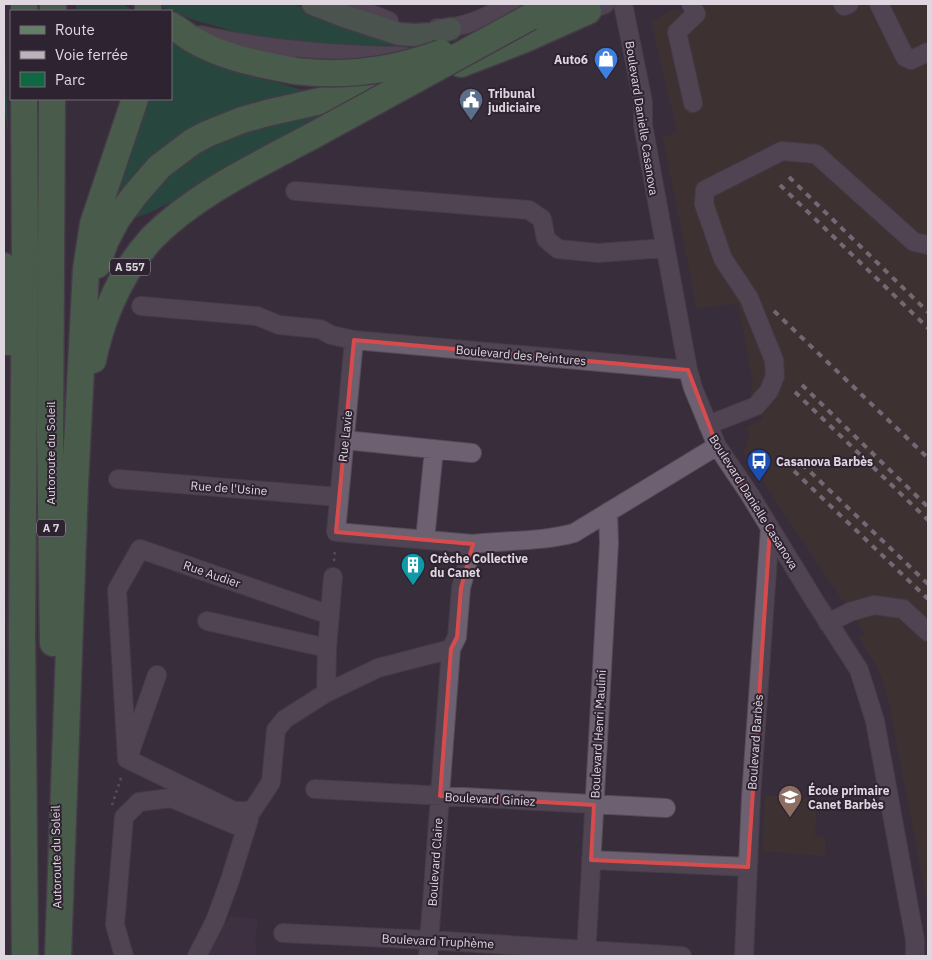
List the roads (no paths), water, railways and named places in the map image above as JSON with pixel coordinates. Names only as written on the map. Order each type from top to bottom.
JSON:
[{"type":"highway","name":"A 557","points":[[75,484],[98,335],[117,289],[127,271],[152,238],[204,195],[312,136],[521,10],[555,4]]},
{"type":"highway","points":[[83,327],[96,269],[105,242],[117,219],[159,167],[192,142],[242,120],[391,86],[472,60],[597,8]]},
{"type":"highway","points":[[172,24],[190,38],[219,52],[246,61],[309,73],[343,73],[375,70],[440,53],[521,10]]},
{"type":"highway","name":"A 7","points":[[24,100],[22,635],[25,956]]},
{"type":"highway","name":"Autoroute du Soleil","points":[[52,100],[50,432],[58,956]]},
{"type":"highway","points":[[75,484],[86,270],[93,224],[135,100]]},
{"type":"highway","points":[[4,266],[22,635]]},
{"type":"highway","name":"A 7","points":[[58,956],[75,484]]},
{"type":"main road","points":[[312,4],[399,34],[432,34],[450,29]]},
{"type":"street","points":[[357,4],[369,13],[394,23],[450,29],[521,10]]},
{"type":"street","name":"Boulevard Danielle Casanova","points":[[623,4],[642,102],[643,125],[665,248],[693,388],[717,446],[750,495],[859,670],[875,721],[916,940],[916,956]]},
{"type":"street","points":[[691,4],[696,14],[677,32],[693,104]]},
{"type":"street","points":[[843,4],[844,6],[849,4]]},
{"type":"street","points":[[879,4],[905,57],[911,60],[928,52]]},
{"type":"street","points":[[172,23],[200,34],[278,49],[333,54],[418,55],[451,52],[501,42],[597,8]]},
{"type":"street","points":[[708,425],[756,406],[769,391],[775,376],[774,360],[749,298],[723,259],[704,204],[706,190],[782,150],[816,154],[914,242],[928,245]]},
{"type":"street","points":[[295,191],[530,210],[542,220],[546,239],[558,249],[598,254],[665,248]]},
{"type":"street","name":"Boulevard des Peintures","points":[[141,306],[257,316],[279,325],[320,328],[331,335],[354,340],[688,370]]},
{"type":"street","name":"Rue Lavie","points":[[354,340],[336,532],[425,540]]},
{"type":"street","points":[[345,440],[472,453]]},
{"type":"street","points":[[434,449],[425,540],[472,544],[558,537],[574,533],[717,446]]},
{"type":"street","name":"Rue de l'Usine","points":[[118,479],[339,496]]},
{"type":"street","name":"Boulevard Henri Maulini","points":[[586,953],[609,543],[608,512]]},
{"type":"street","name":"Boulevard Barbès","points":[[744,956],[751,797],[770,528]]},
{"type":"street","name":"Boulevard Claire","points":[[428,948],[451,649],[458,637],[461,588],[472,544]]},
{"type":"street","name":"Rue Audier","points":[[127,759],[117,590],[140,549],[330,615]]},
{"type":"street","points":[[326,693],[327,648],[333,577]]},
{"type":"street","points":[[828,623],[850,612],[874,604],[903,609],[928,632]]},
{"type":"street","points":[[206,621],[327,648]]},
{"type":"street","points":[[196,956],[215,921],[252,811],[271,782],[276,730],[285,719],[326,693],[378,668],[451,649]]},
{"type":"street","points":[[157,675],[127,759],[234,811],[252,811]]},
{"type":"street","name":"Boulevard Giniez","points":[[315,789],[666,808]]},
{"type":"street","points":[[124,956],[115,925],[124,816],[139,802],[171,798],[246,829]]},
{"type":"street","points":[[591,860],[748,867]]},
{"type":"street","name":"Boulevard Truphème","points":[[283,933],[428,948],[682,956]]},
{"type":"railway","points":[[789,177],[928,312]]},
{"type":"railway","points":[[780,185],[928,328]]},
{"type":"railway","points":[[774,311],[928,458]]},
{"type":"railway","points":[[802,385],[928,507]]},
{"type":"railway","points":[[795,392],[928,520]]},
{"type":"railway","points":[[802,464],[928,584]]},
{"type":"railway","points":[[794,471],[928,599]]},
{"type":"place","name":"Auto6","points":[[606,80]]},
{"type":"place","name":"Tribunal judiciaire","points":[[471,121]]},
{"type":"place","name":"Casanova Barbès","points":[[759,482]]},
{"type":"place","name":"Crèche Collective du Canet","points":[[413,586]]},
{"type":"place","name":"École primaire Canet Barbès","points":[[790,818]]}]
